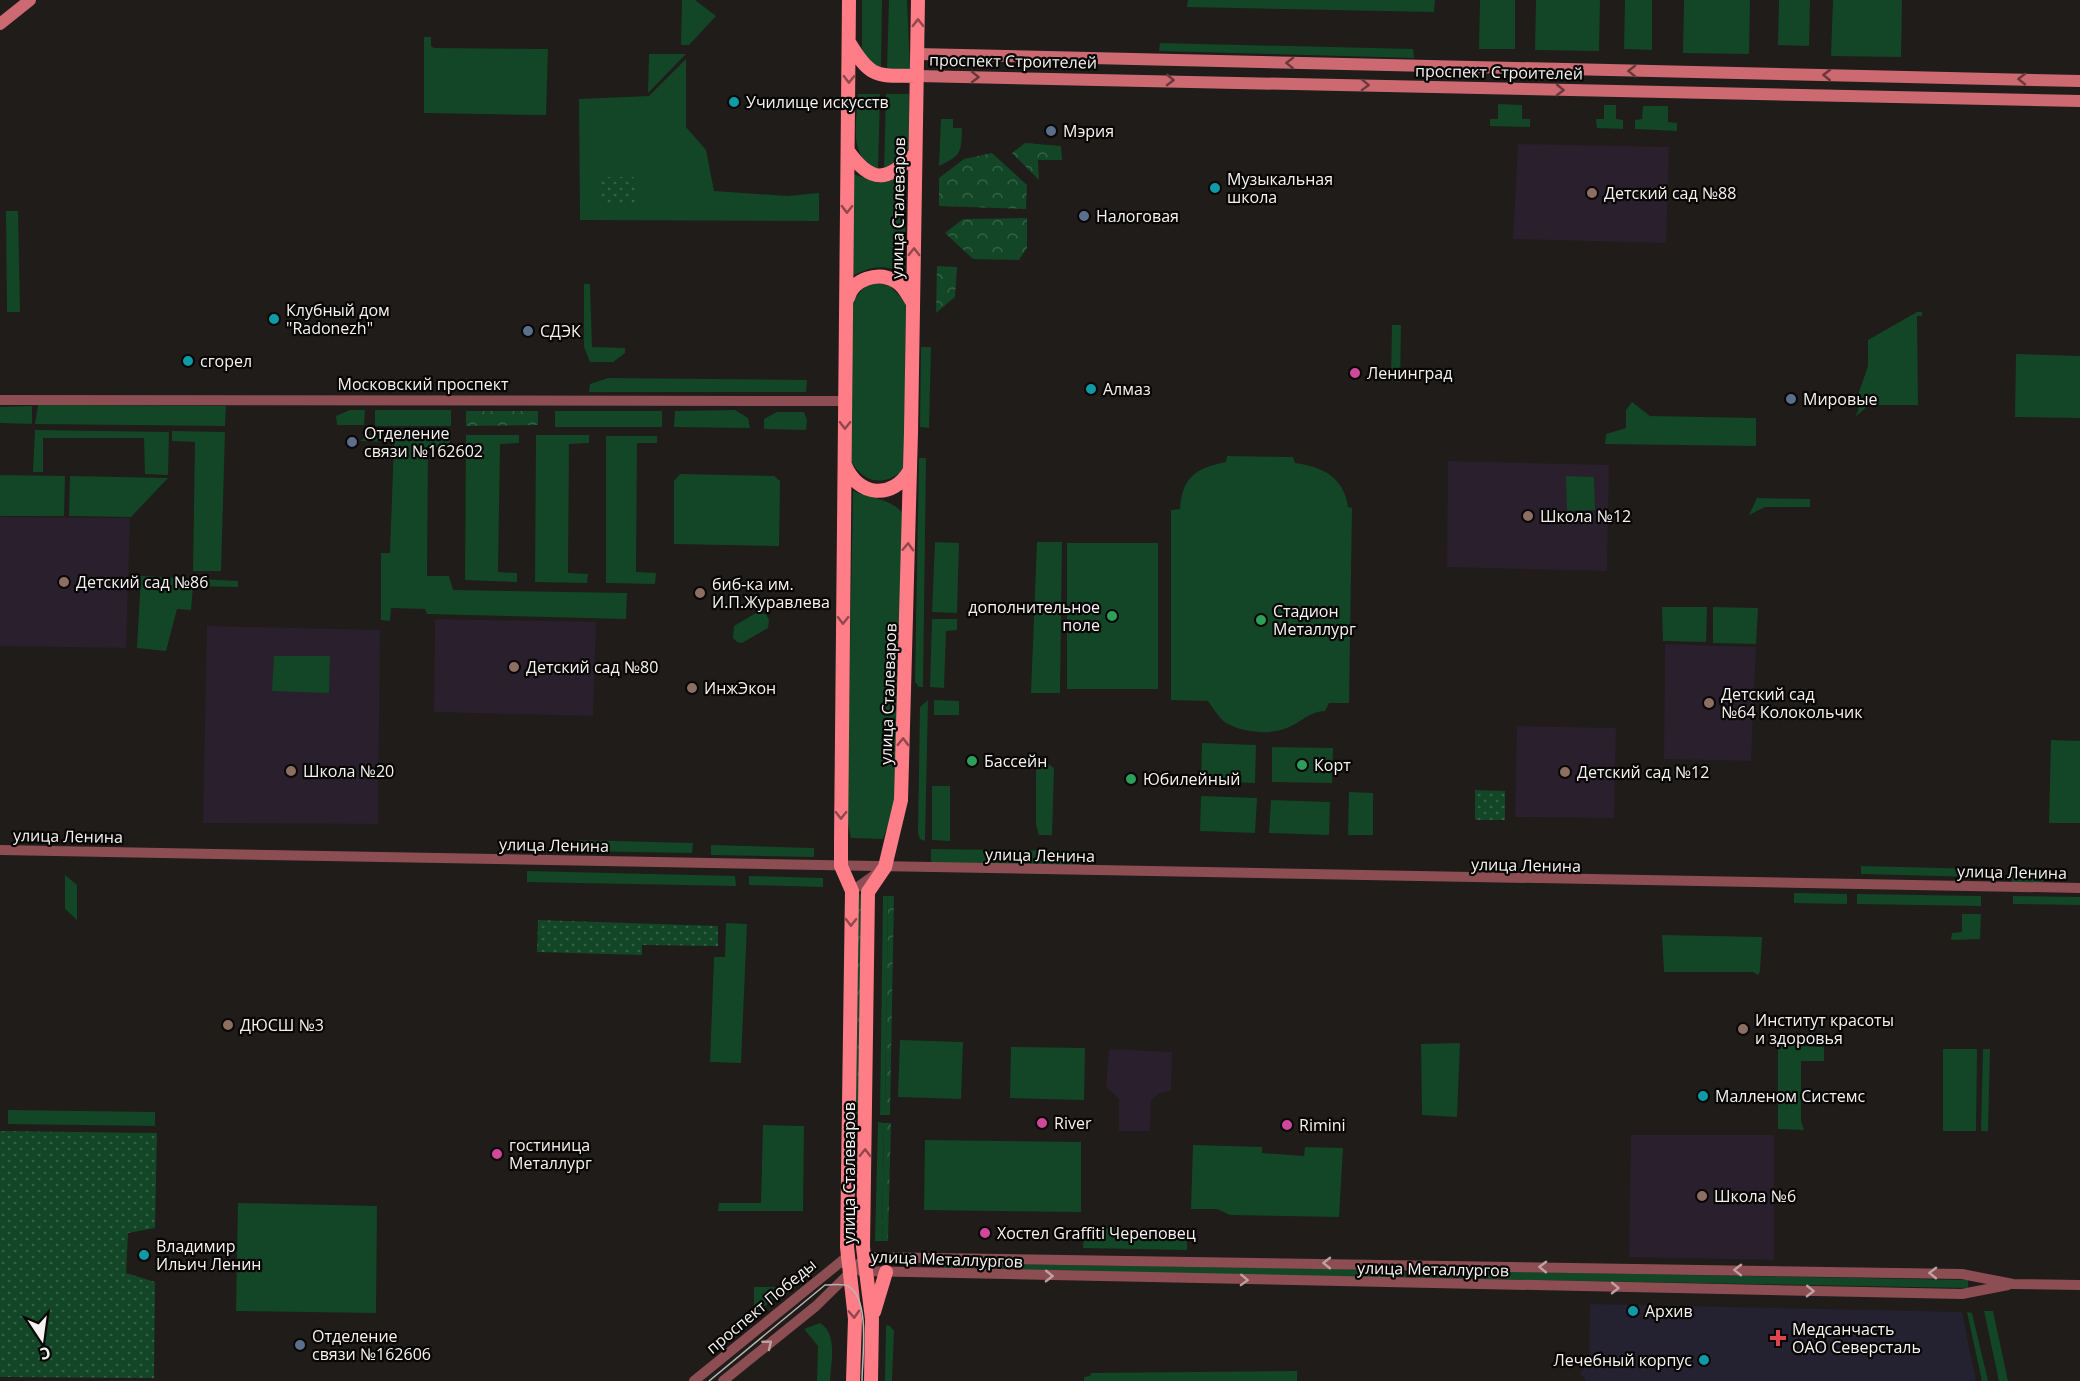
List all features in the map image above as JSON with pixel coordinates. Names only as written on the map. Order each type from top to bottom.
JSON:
[{"type":"main road","points":[[0,24],[30,0]]},
{"type":"main road","name":"улица Сталеваров","points":[[849,0],[841,866],[852,891],[848,1256],[855,1319],[853,1381]]},
{"type":"main road","name":"улица Сталеваров","points":[[871,1381],[872,1319],[863,1247],[868,892],[885,867],[902,800],[918,0]]},
{"type":"main road","points":[[849,42],[868,70],[883,75],[917,76]]},
{"type":"main road","name":"проспект Строителей","points":[[917,54],[2080,81]]},
{"type":"main road","name":"проспект Строителей","points":[[917,76],[2080,101]]},
{"type":"main road","points":[[848,151],[862,170],[880,176],[897,171],[915,154]]},
{"type":"main road","points":[[846,304],[850,291],[859,282],[879,276],[895,280],[913,303]]},
{"type":"main road","points":[[844,465],[858,483],[876,491],[891,490],[902,483],[910,470]]},
{"type":"main road","points":[[872,1319],[886,1272]]},
{"type":"street","name":"Московский проспект","points":[[0,400],[845,402]]},
{"type":"street","name":"улица Ленина","points":[[0,850],[2080,888]]},
{"type":"street","points":[[852,891],[885,867]]},
{"type":"street","name":"проспект Победы","points":[[694,1381],[848,1256]]},
{"type":"street","name":"проспект Победы","points":[[723,1381],[816,1306],[866,1257]]},
{"type":"street","name":"улица Металлургов","points":[[866,1257],[1962,1274],[2013,1284],[2080,1285]]},
{"type":"street","name":"улица Металлургов","points":[[851,1271],[1962,1294],[2013,1284]]},
{"type":"shaded area","name":"Детский сад №88","points":[[1518,144],[1669,147],[1666,243],[1513,239]]},
{"type":"shaded area","name":"Школа №12","points":[[1448,461],[1609,465],[1607,571],[1447,567]]},
{"type":"shaded area","name":"Детский сад №86","points":[[0,517],[130,518],[126,648],[0,646]]},
{"type":"shaded area","name":"Детский сад №80","points":[[435,619],[596,622],[593,716],[434,712]]},
{"type":"shaded area","name":"Школа №20","points":[[207,626],[380,630],[378,824],[203,823]]},
{"type":"shaded area","name":"Детский сад №64 Колокольчик","points":[[1665,644],[1756,647],[1751,761],[1664,759]]},
{"type":"shaded area","name":"Детский сад №12","points":[[1517,726],[1616,728],[1614,818],[1515,817]]},
{"type":"shaded area","points":[[1109,1049],[1172,1052],[1171,1091],[1160,1093],[1151,1100],[1150,1131],[1119,1131],[1119,1099],[1106,1087]]},
{"type":"shaded area","name":"Школа №6","points":[[1631,1135],[1774,1135],[1774,1260],[1629,1257]]},
{"type":"shaded area","name":"Медсанчасть ОАО Северсталь","points":[[1590,1304],[1962,1312],[1976,1381],[1586,1381],[1580,1373],[1589,1363]]},
{"type":"green space","points":[[682,0],[695,0],[716,16],[689,45],[681,45]]},
{"type":"green space","points":[[862,0],[882,0],[881,69],[867,63],[862,48]]},
{"type":"green space","points":[[889,0],[907,0],[910,70],[887,70]]},
{"type":"green space","points":[[1188,0],[1435,0],[1434,12],[1187,7]]},
{"type":"green space","points":[[1480,0],[1515,0],[1515,49],[1479,49]]},
{"type":"green space","points":[[1536,0],[1600,0],[1599,51],[1535,50]]},
{"type":"green space","points":[[1625,0],[1652,0],[1652,50],[1624,49]]},
{"type":"green space","points":[[1684,0],[1750,0],[1749,54],[1683,53]]},
{"type":"green space","points":[[1779,0],[1810,0],[1809,46],[1778,45]]},
{"type":"green space","points":[[1833,0],[1902,0],[1901,57],[1831,56]]},
{"type":"green space","points":[[424,37],[431,37],[431,46],[434,48],[548,49],[546,115],[424,113]]},
{"type":"green space","points":[[1160,43],[1413,49],[1414,58],[1159,51]]},
{"type":"green space","points":[[649,54],[686,54],[648,93]]},
{"type":"green space","points":[[686,59],[686,127],[706,150],[714,191],[788,196],[819,193],[819,221],[580,220],[579,99],[649,96]]},
{"type":"green space","points":[[858,94],[880,94],[878,170],[868,164],[858,147],[856,126]]},
{"type":"green space","points":[[886,94],[909,94],[909,153],[884,170]]},
{"type":"green space","points":[[1498,104],[1522,105],[1522,119],[1530,119],[1530,127],[1490,126],[1490,119],[1498,119]]},
{"type":"green space","points":[[1604,105],[1616,105],[1616,119],[1623,120],[1623,129],[1597,128],[1596,119],[1604,119]]},
{"type":"green space","points":[[1643,106],[1668,106],[1668,122],[1677,123],[1677,131],[1635,129],[1635,120],[1642,119]]},
{"type":"green space","points":[[941,119],[953,119],[953,128],[962,128],[962,136],[956,156],[939,166]]},
{"type":"green space","points":[[1025,143],[1061,146],[1062,160],[1038,160],[1039,180],[1012,153]]},
{"type":"green space","points":[[992,153],[1027,185],[1026,209],[939,206],[939,178],[964,159]]},
{"type":"green space","points":[[905,173],[905,275],[879,267],[852,276],[853,174],[880,183]]},
{"type":"green space","points":[[599,177],[634,177],[635,204],[600,204]]},
{"type":"green space","points":[[6,211],[18,211],[20,312],[7,312]]},
{"type":"green space","points":[[1027,218],[1027,248],[1019,260],[973,259],[945,233],[963,219]]},
{"type":"green space","points":[[937,266],[957,267],[955,297],[936,313]]},
{"type":"green space","points":[[878,283],[890,286],[906,303],[904,469],[889,479],[881,481],[867,478],[850,459],[851,304],[864,287]]},
{"type":"green space","points":[[584,284],[590,284],[592,347],[625,348],[625,353],[613,362],[590,362],[584,347]]},
{"type":"green space","points":[[1917,312],[1922,312],[1922,316],[1917,316],[1918,405],[1869,405],[1855,417],[1858,411],[1859,392],[1868,366],[1868,340]]},
{"type":"green space","points":[[1392,325],[1401,325],[1400,382],[1391,381]]},
{"type":"green space","points":[[921,347],[931,347],[929,428],[920,427]]},
{"type":"green space","points":[[2016,354],[2080,356],[2080,418],[2015,417]]},
{"type":"green space","points":[[608,378],[807,380],[806,392],[589,392],[590,384]]},
{"type":"green space","points":[[1632,402],[1650,416],[1756,418],[1756,446],[1605,444],[1606,434],[1626,428],[1626,410]]},
{"type":"green space","points":[[38,405],[226,406],[225,426],[35,424]]},
{"type":"green space","points":[[32,406],[32,424],[0,423],[0,407]]},
{"type":"green space","points":[[350,410],[365,410],[364,425],[337,425],[336,416]]},
{"type":"green space","points":[[375,410],[451,410],[451,426],[375,426]]},
{"type":"green space","points":[[735,410],[748,418],[750,428],[674,427],[675,411]]},
{"type":"green space","points":[[466,411],[538,411],[538,425],[466,426]]},
{"type":"green space","points":[[555,411],[662,411],[662,427],[555,427]]},
{"type":"green space","points":[[777,412],[804,412],[807,420],[806,430],[764,429],[764,419]]},
{"type":"green space","points":[[35,430],[169,432],[168,475],[145,474],[144,438],[43,438],[43,472],[33,472]]},
{"type":"green space","points":[[172,431],[225,432],[221,571],[193,571],[195,442],[172,441]]},
{"type":"green space","points":[[370,434],[450,435],[450,446],[428,447],[427,576],[449,576],[453,590],[627,593],[626,619],[427,614],[425,609],[391,608],[390,621],[381,620],[381,553],[390,553],[394,442],[360,441]]},
{"type":"green space","points":[[466,435],[519,435],[519,443],[500,444],[498,572],[517,573],[517,582],[465,580]]},
{"type":"green space","points":[[536,435],[589,435],[589,443],[569,444],[568,573],[588,574],[587,583],[535,582]]},
{"type":"green space","points":[[606,436],[657,436],[657,443],[637,443],[636,572],[656,573],[655,584],[606,583]]},
{"type":"green space","name":"Стадион Металлург","points":[[1227,456],[1293,457],[1295,463],[1315,467],[1331,475],[1342,488],[1348,507],[1352,508],[1349,703],[1329,703],[1325,711],[1313,714],[1287,728],[1270,732],[1252,731],[1226,723],[1208,701],[1171,700],[1171,510],[1180,509],[1184,489],[1192,476],[1206,467],[1226,462]]},
{"type":"green space","points":[[919,458],[926,458],[923,687],[919,687],[915,682]]},
{"type":"green space","points":[[680,474],[774,476],[780,481],[779,546],[674,544],[674,481]]},
{"type":"green space","points":[[0,475],[65,476],[64,516],[0,516]]},
{"type":"green space","points":[[70,476],[168,478],[131,517],[69,516]]},
{"type":"green space","points":[[1566,476],[1594,477],[1595,510],[1567,511]]},
{"type":"green space","points":[[853,491],[886,501],[902,512],[897,801],[883,839],[851,838],[847,817]]},
{"type":"green space","points":[[1757,498],[1810,499],[1810,507],[1765,507],[1749,515]]},
{"type":"green space","points":[[935,542],[959,543],[957,613],[932,612]]},
{"type":"green space","points":[[1037,542],[1062,542],[1060,693],[1031,693]]},
{"type":"green space","name":"дополнительное поле","points":[[1067,543],[1158,543],[1158,689],[1067,689]]},
{"type":"green space","points":[[141,576],[238,581],[238,587],[193,586],[191,610],[177,609],[166,651],[137,648]]},
{"type":"green space","points":[[1662,607],[1707,607],[1706,642],[1663,641]]},
{"type":"green space","points":[[1713,607],[1758,608],[1756,644],[1713,643]]},
{"type":"green space","points":[[756,613],[766,614],[769,620],[768,628],[742,643],[737,642],[733,638],[734,626]]},
{"type":"green space","points":[[932,619],[957,619],[957,630],[946,631],[944,688],[930,687]]},
{"type":"green space","points":[[274,656],[330,656],[329,693],[272,691]]},
{"type":"green space","points":[[928,700],[925,841],[920,839],[918,833],[920,707]]},
{"type":"green space","points":[[934,700],[959,701],[959,715],[934,715]]},
{"type":"green space","points":[[2051,740],[2080,741],[2080,823],[2049,823]]},
{"type":"green space","points":[[1202,743],[1256,745],[1255,783],[1201,781]]},
{"type":"green space","name":"Корт","points":[[1272,747],[1333,748],[1332,783],[1272,782]]},
{"type":"green space","points":[[1047,763],[1054,768],[1052,835],[1039,835],[1036,825],[1036,771],[1039,765]]},
{"type":"green space","points":[[932,786],[950,786],[950,841],[932,840]]},
{"type":"green space","points":[[1475,790],[1505,791],[1505,820],[1475,820]]},
{"type":"green space","points":[[1349,792],[1373,793],[1373,835],[1348,835]]},
{"type":"green space","points":[[1201,796],[1257,798],[1255,833],[1200,831]]},
{"type":"green space","name":"Корт","points":[[1271,800],[1330,802],[1329,835],[1269,833]]},
{"type":"green space","points":[[577,840],[693,843],[692,853],[577,851]]},
{"type":"green space","points":[[711,845],[814,848],[814,857],[711,855]]},
{"type":"green space","points":[[931,849],[1080,851],[1080,866],[931,863]]},
{"type":"green space","points":[[1861,866],[1981,869],[1980,877],[1861,874]]},
{"type":"green space","points":[[2012,870],[2044,870],[2043,882],[2012,882]]},
{"type":"green space","points":[[527,871],[735,876],[736,886],[527,882]]},
{"type":"green space","points":[[65,875],[77,885],[77,920],[65,909]]},
{"type":"green space","points":[[749,876],[823,878],[823,887],[749,885]]},
{"type":"green space","points":[[1794,893],[1847,894],[1847,904],[1794,903]]},
{"type":"green space","points":[[854,894],[862,894],[859,1115],[853,1114]]},
{"type":"green space","points":[[1857,894],[1981,896],[1981,906],[1857,904]]},
{"type":"green space","points":[[883,896],[888,896],[885,1115],[880,1115]]},
{"type":"green space","points":[[888,896],[894,896],[890,1115],[885,1115]]},
{"type":"green space","points":[[2013,896],[2080,897],[2080,905],[2013,904]]},
{"type":"green space","points":[[1962,914],[1981,914],[1980,939],[1951,940],[1952,933],[1962,932]]},
{"type":"green space","points":[[538,920],[718,926],[718,946],[642,945],[642,955],[537,952]]},
{"type":"green space","points":[[726,923],[747,924],[741,1063],[710,1062],[714,957],[725,957]]},
{"type":"green space","points":[[1662,935],[1762,937],[1760,971],[1758,975],[1753,972],[1664,972]]},
{"type":"green space","points":[[900,1040],[963,1042],[961,1099],[898,1097]]},
{"type":"green space","points":[[1460,1043],[1457,1117],[1422,1115],[1421,1044]]},
{"type":"green space","points":[[1778,1045],[1824,1047],[1824,1061],[1801,1061],[1801,1121],[1804,1130],[1778,1129]]},
{"type":"green space","points":[[1011,1047],[1085,1048],[1084,1100],[1010,1098]]},
{"type":"green space","points":[[1943,1049],[1977,1049],[1976,1131],[1943,1131]]},
{"type":"green space","points":[[1983,1049],[1990,1049],[1988,1131],[1981,1131]]},
{"type":"green space","points":[[8,1110],[155,1112],[155,1126],[8,1124]]},
{"type":"green space","points":[[878,1122],[884,1123],[882,1241],[875,1241]]},
{"type":"green space","points":[[884,1123],[891,1123],[888,1241],[882,1241]]},
{"type":"green space","points":[[763,1125],[804,1126],[803,1211],[718,1211],[719,1203],[761,1203]]},
{"type":"green space","points":[[0,1131],[157,1133],[155,1228],[128,1233],[126,1273],[155,1282],[154,1378],[0,1377]]},
{"type":"green space","points":[[925,1140],[1081,1142],[1081,1212],[924,1210]]},
{"type":"green space","points":[[1193,1145],[1262,1147],[1262,1153],[1304,1156],[1305,1147],[1343,1148],[1339,1217],[1230,1215],[1217,1209],[1191,1209]]},
{"type":"green space","points":[[238,1203],[377,1206],[376,1313],[236,1311]]},
{"type":"green space","points":[[1084,1228],[1187,1230],[1187,1250],[1083,1248]]},
{"type":"green space","points":[[941,1263],[1405,1270],[1406,1278],[945,1269]]},
{"type":"green space","points":[[1416,1270],[1968,1280],[1968,1288],[1416,1278]]},
{"type":"green space","points":[[754,1287],[791,1287],[754,1314]]},
{"type":"green space","points":[[1984,1311],[1993,1311],[2008,1381],[1999,1381]]},
{"type":"green space","points":[[1967,1312],[1972,1313],[1988,1381],[1982,1381]]},
{"type":"green space","points":[[820,1323],[826,1328],[831,1341],[830,1381],[817,1381],[818,1346],[804,1329]]},
{"type":"green space","points":[[886,1325],[894,1331],[892,1381],[885,1381]]},
{"type":"green space","points":[[1297,1371],[1297,1381],[1084,1381],[1084,1377],[1090,1376],[1091,1373]]},
{"type":"tram line","points":[[709,1381],[825,1285],[839,1284],[848,1286],[860,1303],[864,1330],[862,1381]]},
{"type":"place","name":"Училище искусств","points":[[734,102]]},
{"type":"place","name":"Мэрия","points":[[1051,131]]},
{"type":"place","name":"Музыкальная школа","points":[[1215,188]]},
{"type":"place","name":"Детский сад №88","points":[[1592,193]]},
{"type":"place","name":"Налоговая","points":[[1084,216]]},
{"type":"place","name":"Клубный дом \"Radonezh\"","points":[[274,319]]},
{"type":"place","name":"СДЭК","points":[[528,331]]},
{"type":"place","name":"сгорел","points":[[188,361]]},
{"type":"place","name":"Ленинград","points":[[1355,373]]},
{"type":"place","name":"Алмаз","points":[[1091,389]]},
{"type":"place","name":"Мировые","points":[[1791,399]]},
{"type":"place","name":"Отделение связи №162602","points":[[352,442]]},
{"type":"place","name":"Школа №12","points":[[1528,516]]},
{"type":"place","name":"Детский сад №86","points":[[64,582]]},
{"type":"place","name":"биб-ка им. И.П.Журавлева","points":[[700,593]]},
{"type":"place","name":"дополнительное поле","points":[[1112,616]]},
{"type":"place","name":"Стадион Металлург","points":[[1261,620]]},
{"type":"place","name":"Детский сад №80","points":[[514,667]]},
{"type":"place","name":"ИнжЭкон","points":[[692,688]]},
{"type":"place","name":"Детский сад №64 Колокольчик","points":[[1709,703]]},
{"type":"place","name":"Бассейн","points":[[972,761]]},
{"type":"place","name":"Корт","points":[[1302,765]]},
{"type":"place","name":"Школа №20","points":[[291,771]]},
{"type":"place","name":"Детский сад №12","points":[[1565,772]]},
{"type":"place","name":"Юбилейный","points":[[1131,779]]},
{"type":"place","name":"ДЮСШ №3","points":[[228,1025]]},
{"type":"place","name":"Институт красоты и здоровья","points":[[1743,1029]]},
{"type":"place","name":"Малленом Системс","points":[[1703,1096]]},
{"type":"place","name":"River","points":[[1042,1123]]},
{"type":"place","name":"Rimini","points":[[1287,1125]]},
{"type":"place","name":"гостиница Металлург","points":[[497,1154]]},
{"type":"place","name":"Школа №6","points":[[1702,1196]]},
{"type":"place","name":"Хостел Graffiti Череповец","points":[[985,1233]]},
{"type":"place","name":"Владимир Ильич Ленин","points":[[144,1255]]},
{"type":"place","name":"Архив","points":[[1633,1311]]},
{"type":"place","name":"Медсанчасть ОАО Северсталь","points":[[1778,1338]]},
{"type":"place","name":"Отделение связи №162606","points":[[300,1345]]},
{"type":"place","name":"Лечебный корпус","points":[[1704,1360]]}]
